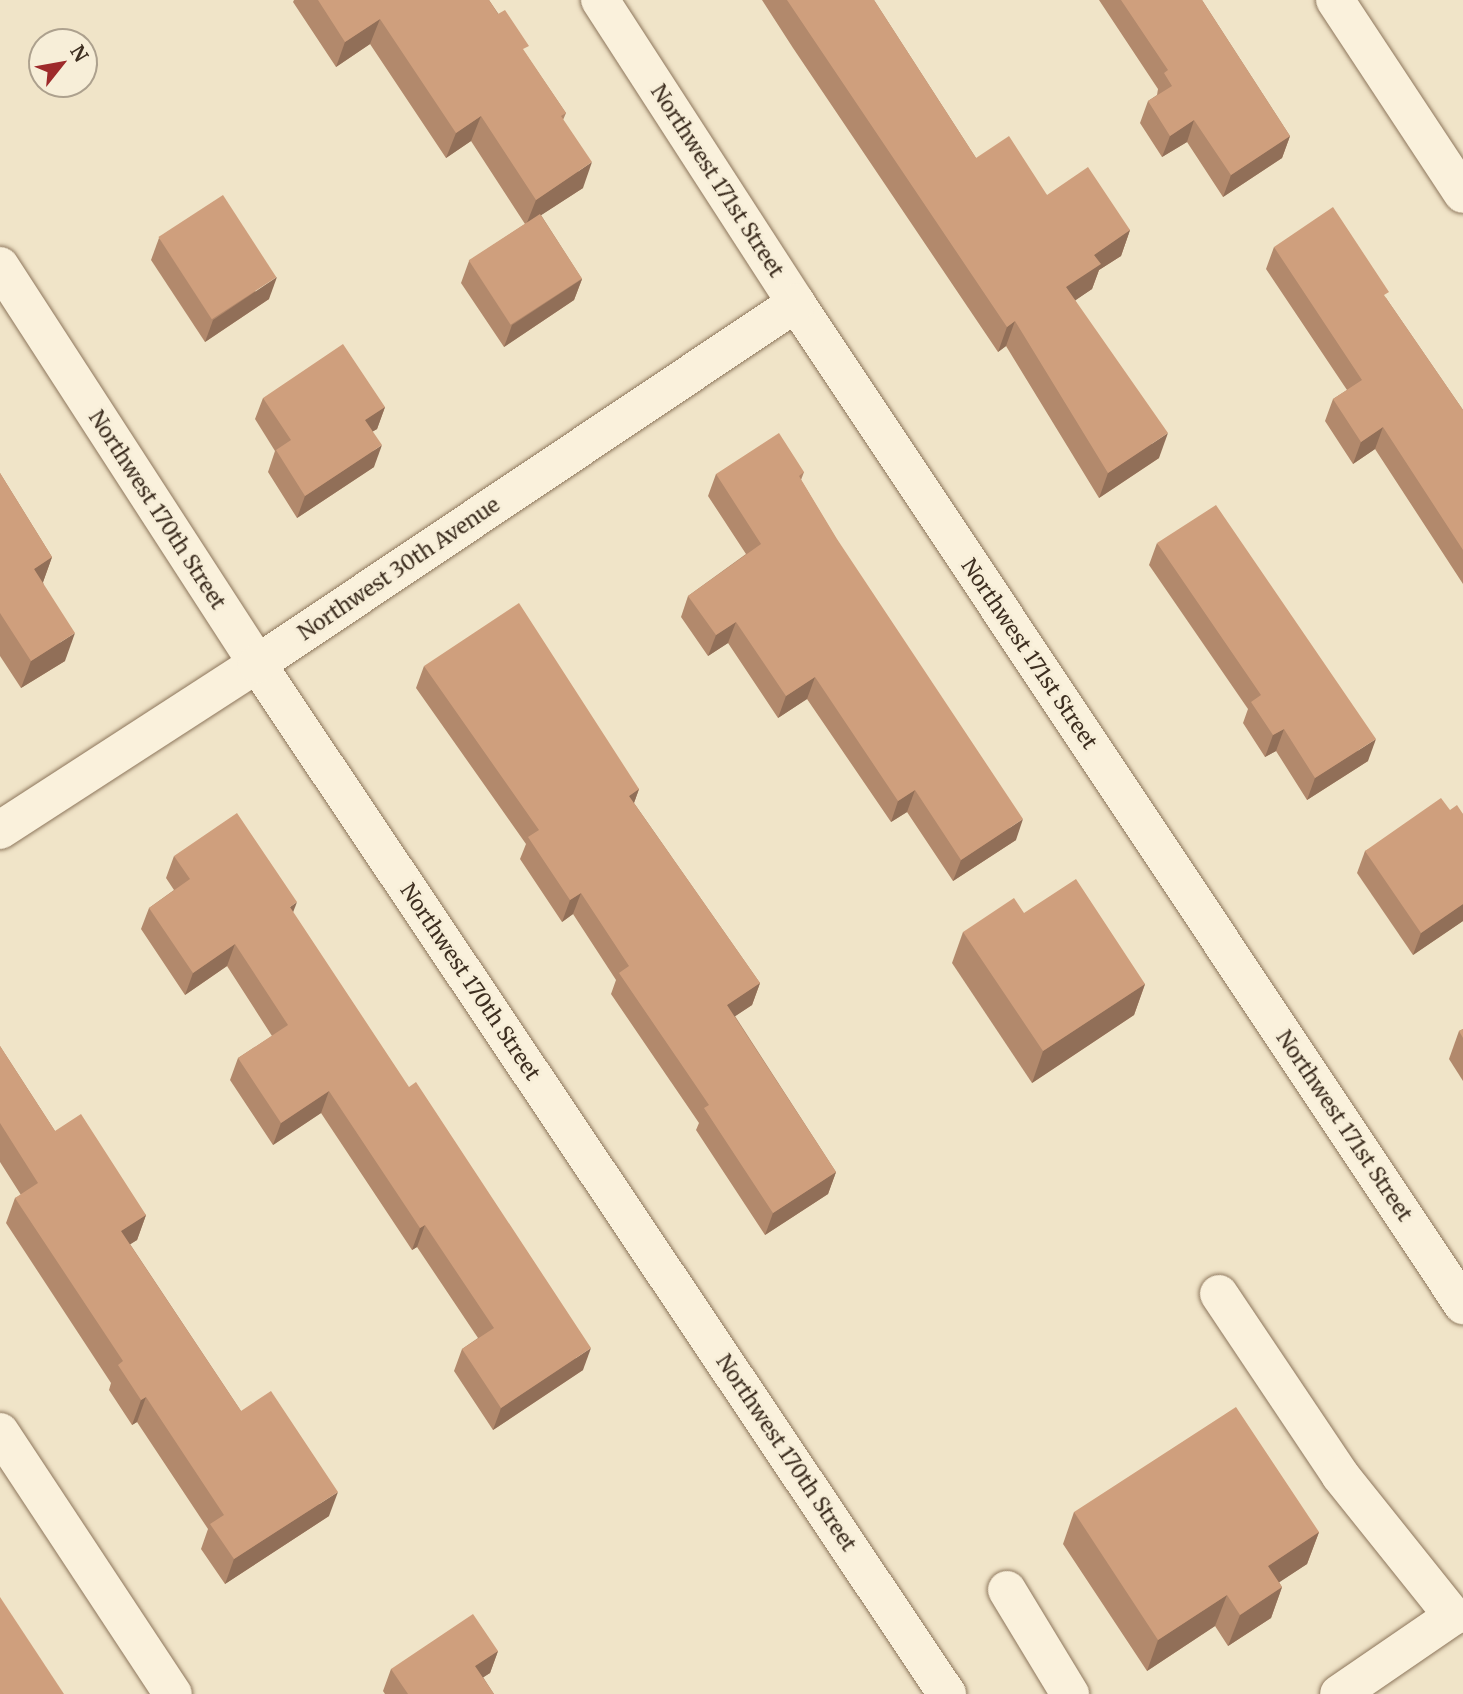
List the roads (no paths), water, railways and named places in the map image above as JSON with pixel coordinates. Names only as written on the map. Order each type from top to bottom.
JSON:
[{"type":"street","name":"Northwest 171st Street","points":[[600,0],[796,303],[1463,1305]]},
{"type":"street","points":[[1335,0],[1463,194]]},
{"type":"street","name":"Northwest 170th Street","points":[[0,266],[257,664],[947,1694]]},
{"type":"street","name":"Northwest 30th Avenue","points":[[0,830],[257,664],[796,303]]},
{"type":"street","points":[[1219,1294],[1340,1475],[1453,1616],[1339,1694]]},
{"type":"street","points":[[0,1432],[173,1694]]},
{"type":"street","points":[[1007,1590],[1070,1694]]}]
